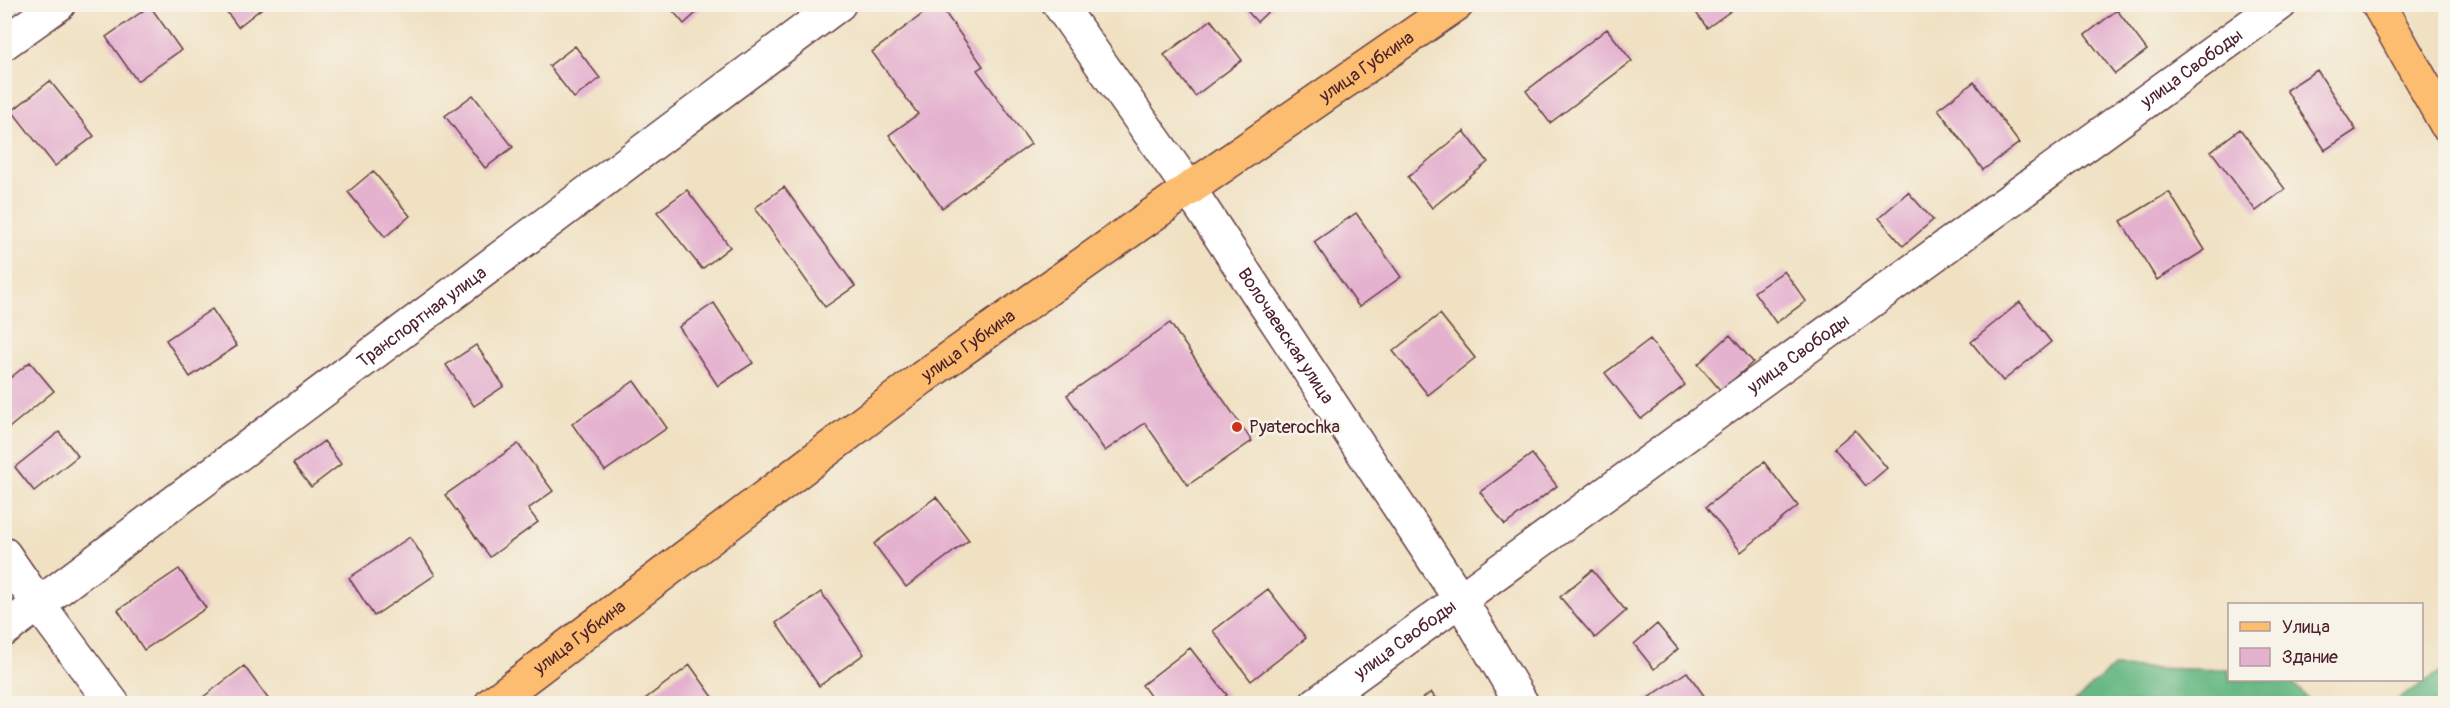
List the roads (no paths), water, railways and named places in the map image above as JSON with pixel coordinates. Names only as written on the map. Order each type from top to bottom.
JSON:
[{"type":"main road","name":"улица Губкина","points":[[491,704],[922,378],[1189,189],[1457,4]]},
{"type":"main road","points":[[2378,4],[2445,124]]},
{"type":"street","points":[[4,43],[58,4]]},
{"type":"street","name":"Транспортная улица","points":[[4,630],[840,4]]},
{"type":"street","name":"Волочаевская улица","points":[[1059,4],[1189,189],[1460,599],[1522,704]]},
{"type":"street","name":"улица Свободы","points":[[1316,704],[2280,4]]},
{"type":"street","points":[[4,554],[113,704]]},
{"type":"place","name":"Pyaterochka","points":[[1237,427]]}]
